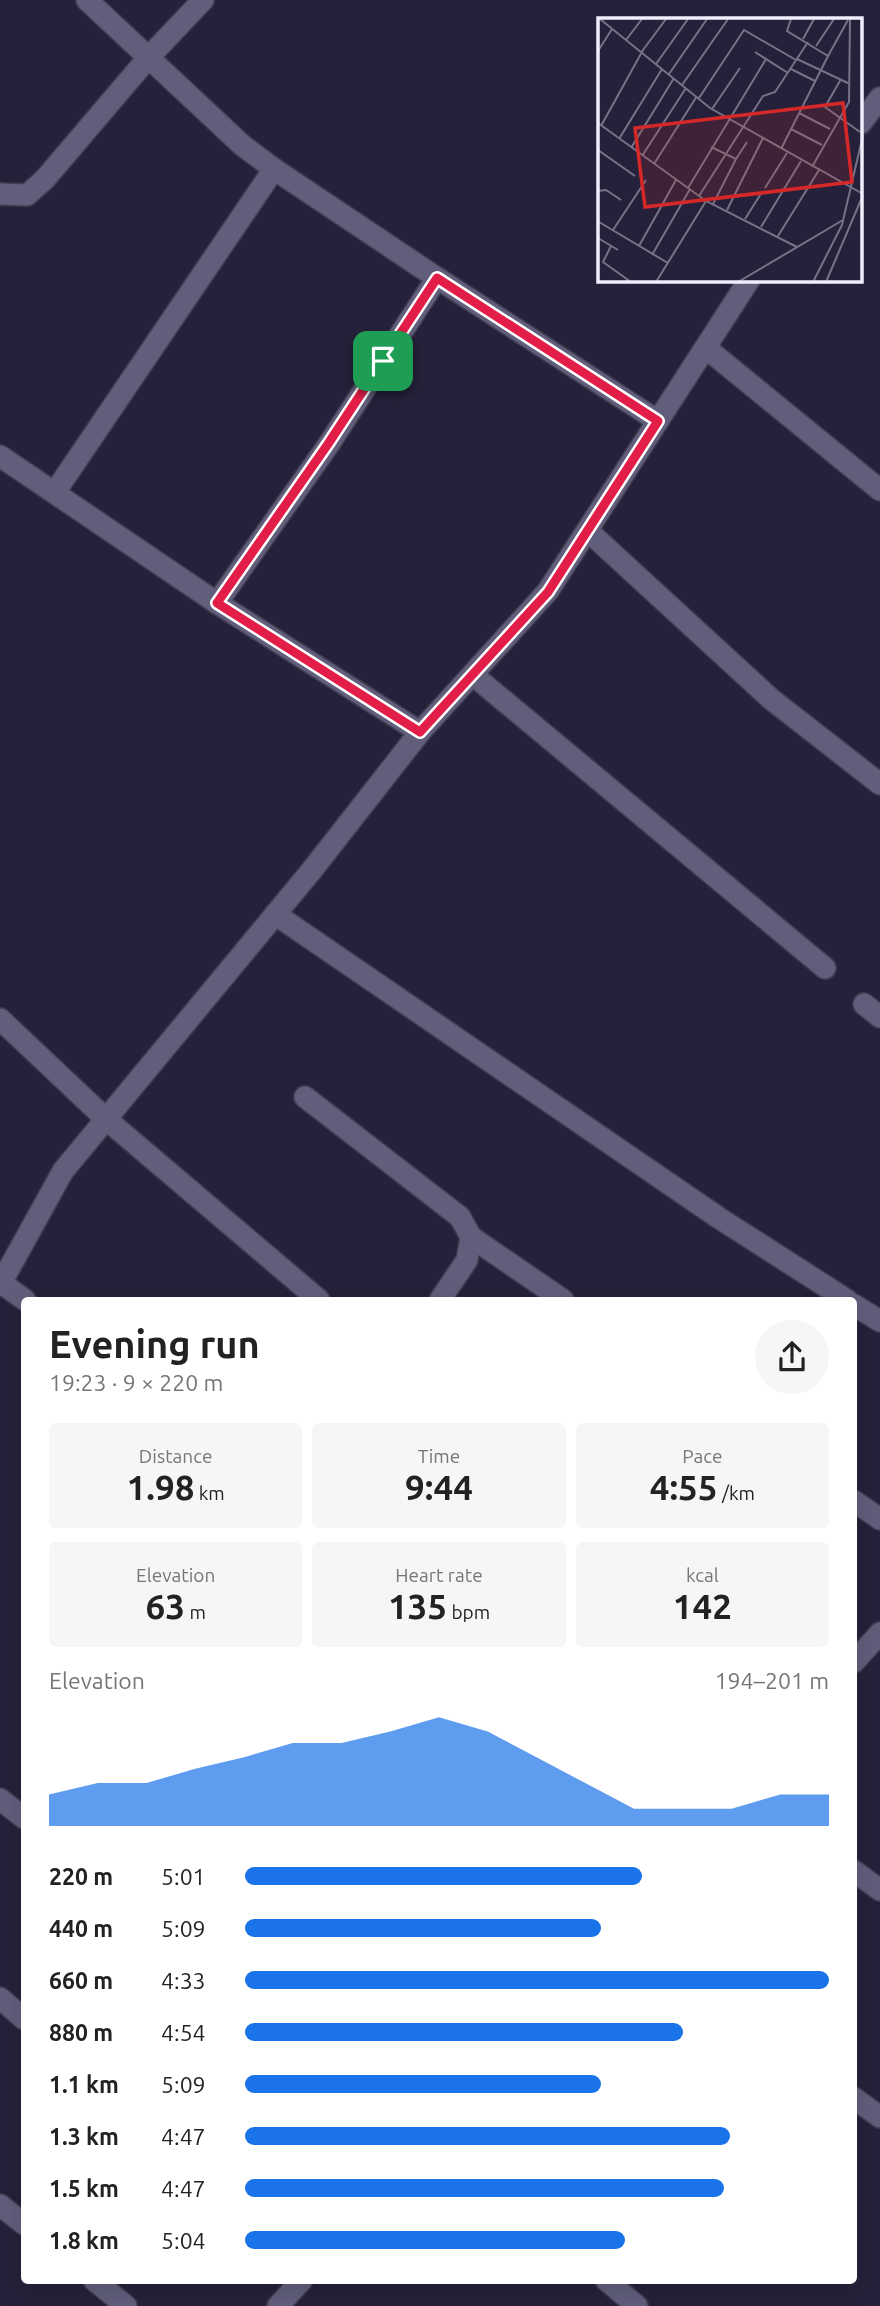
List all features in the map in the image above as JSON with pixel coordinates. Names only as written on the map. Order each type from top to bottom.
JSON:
[{"type":"street","points":[[87,0],[242,145],[274,169],[658,421]]},
{"type":"street","points":[[0,194],[27,195],[44,179],[148,58],[203,0]]},
{"type":"street","points":[[862,122],[880,98]]},
{"type":"street","points":[[55,492],[274,169]]},
{"type":"street","points":[[217,603],[328,444],[437,278]]},
{"type":"street","points":[[21,1297],[0,1283],[62,1171],[275,914],[420,732],[548,592],[748,282]]},
{"type":"street","points":[[706,348],[880,490]]},
{"type":"street","points":[[0,456],[217,603],[420,732]]},
{"type":"street","points":[[588,531],[771,699],[880,784]]},
{"type":"street","points":[[472,674],[825,968]]},
{"type":"street","points":[[275,914],[719,1218],[842,1297]]},
{"type":"street","points":[[0,1019],[106,1119],[315,1297]]},
{"type":"street","points":[[305,1097],[460,1217],[471,1237],[559,1297]]},
{"type":"street","points":[[442,1297],[467,1260],[471,1237]]},
{"type":"street","points":[[857,1307],[880,1321]]},
{"type":"street","points":[[857,1503],[880,1519]]},
{"type":"street","points":[[857,1659],[880,1633]]},
{"type":"street","points":[[0,1799],[21,1816]]},
{"type":"street","points":[[857,1873],[880,1890]]},
{"type":"street","points":[[0,1998],[21,2016]]},
{"type":"street","points":[[857,2100],[880,2117]]},
{"type":"street","points":[[0,2204],[21,2222]]},
{"type":"street","points":[[99,2284],[126,2306]]},
{"type":"street","points":[[278,2306],[298,2284]]},
{"type":"street","points":[[611,2284],[637,2306]]},
{"type":"route","points":[[437,278],[658,421],[548,592],[420,732],[217,603],[383,361],[437,278]]}]
